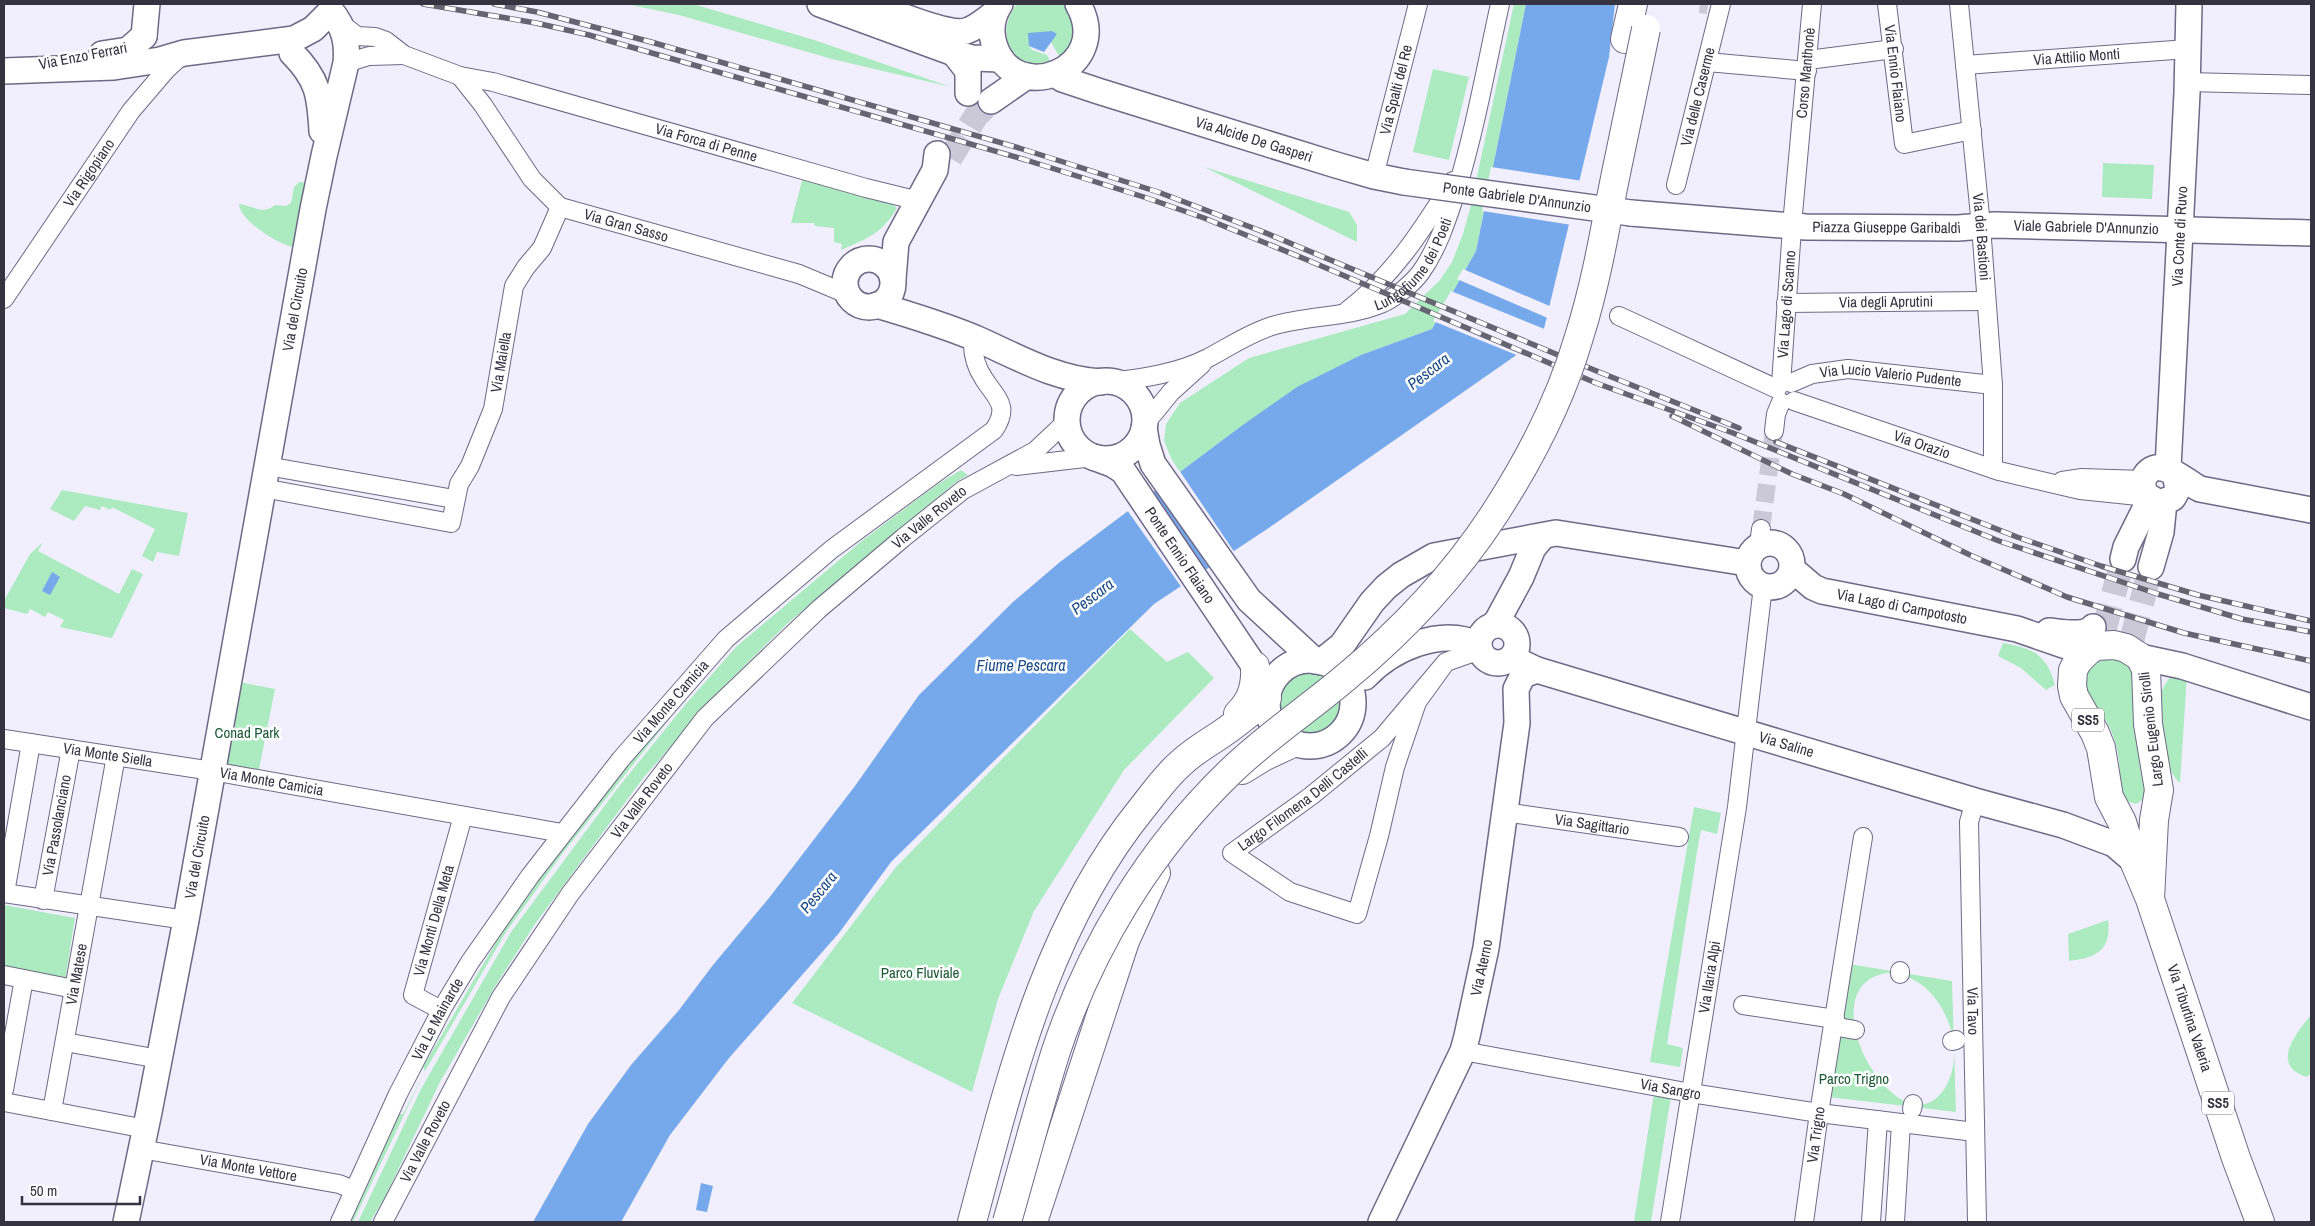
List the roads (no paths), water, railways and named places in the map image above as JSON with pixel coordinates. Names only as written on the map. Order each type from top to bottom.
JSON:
[{"type":"main road","points":[[1618,4],[1625,39]]},
{"type":"main road","points":[[989,1222],[1027,1086],[1056,998],[1088,930],[1118,880],[1170,809],[1225,752],[1354,647],[1407,597],[1469,521],[1515,445],[1544,383],[1570,304],[1625,39],[1646,4]]},
{"type":"main road","points":[[1007,1222],[1069,1015],[1101,943],[1145,872],[1176,831],[1232,770],[1268,738],[1362,663],[1425,603],[1481,534],[1528,457],[1561,388],[1579,339],[1592,291],[1646,4]]},
{"type":"main road","name":"Largo Eugenio Sirolli","points":[[2095,638],[2114,645],[2135,649],[2146,669],[2150,742],[2159,790],[2157,800],[2142,814],[2122,822]]},
{"type":"main road","name":"SS5","points":[[2095,638],[2073,670],[2072,686],[2074,696],[2098,741],[2109,797],[2122,822]]},
{"type":"main road","points":[[1209,742],[1249,701],[1254,688],[1255,666]]},
{"type":"main road","points":[[972,1222],[1023,1044],[1042,988],[1064,933],[1085,893],[1131,821],[1180,764],[1239,722],[1268,693]]},
{"type":"main road","points":[[1033,1222],[1125,941],[1144,894],[1162,860],[1181,831],[1226,783],[1263,757],[1287,748],[1293,743]]},
{"type":"main road","name":"Via Tiburtina Valeria","points":[[2150,899],[2154,820],[2157,800]]},
{"type":"main road","name":"Via Tiburtina Valeria","points":[[2122,822],[2134,861],[2150,899],[2236,1158],[2260,1222]]},
{"type":"street","points":[[144,36],[147,4]]},
{"type":"street","points":[[820,4],[972,58],[1001,59]]},
{"type":"street","points":[[870,4],[932,27],[960,32],[976,26],[998,8]]},
{"type":"street","name":"Via Spalti del Re","points":[[1374,176],[1418,4]]},
{"type":"street","name":"Lungofiume dei Poeti","points":[[1107,382],[1157,376],[1209,357],[1255,332],[1272,326],[1301,319],[1343,315],[1385,302],[1420,273],[1447,222],[1466,159],[1500,4]]},
{"type":"street","name":"Corso Manthonè","points":[[1799,142],[1812,4]]},
{"type":"street","name":"Via Ennio Flaiano","points":[[1887,4],[1894,49],[1904,144],[1972,130]]},
{"type":"street","name":"Via dei Bastioni","points":[[1959,4],[1981,226],[1985,301],[1993,385],[1994,469]]},
{"type":"street","name":"Via Conte di Ruvo","points":[[2161,488],[2179,230],[2189,4]]},
{"type":"street","name":"Via delle Caserme","points":[[1676,185],[1706,62],[1715,6]]},
{"type":"street","points":[[998,8],[992,24],[992,36],[1001,59],[1018,72],[1027,76],[1042,78],[1056,74],[1075,61],[1085,18]]},
{"type":"street","points":[[334,13],[293,46],[316,64],[326,66],[346,63]]},
{"type":"street","name":"Via del Circuito","points":[[126,1222],[160,1059],[186,920],[324,156],[346,63],[347,48],[334,13]]},
{"type":"street","name":"Via Forca di Penne","points":[[334,13],[357,36],[375,37],[386,41],[404,55],[460,76],[493,82],[866,188],[918,201]]},
{"type":"street","name":"Via Alcide De Gasperi","points":[[1085,18],[1088,60],[1094,71],[1134,101]]},
{"type":"street","name":"Via Enzo Ferrari","points":[[4,71],[128,50],[144,36],[163,48],[184,53]]},
{"type":"street","name":"Via Enzo Ferrari","points":[[4,71],[114,67],[160,60],[184,53],[252,46],[280,49],[293,46]]},
{"type":"street","name":"Via del Circuito","points":[[293,46],[317,86],[324,156]]},
{"type":"street","points":[[1706,62],[1807,65],[1894,49]]},
{"type":"street","name":"Via Attilio Monti","points":[[1966,65],[2188,50]]},
{"type":"street","points":[[954,52],[966,65],[968,71],[968,93]]},
{"type":"street","name":"Via Rigopiano","points":[[4,299],[131,111],[166,70],[184,53]]},
{"type":"street","name":"Via Forca di Penne","points":[[346,63],[370,56],[404,55]]},
{"type":"street","name":"Via Alcide De Gasperi","points":[[1056,74],[1062,79],[1374,176],[1404,182]]},
{"type":"street","name":"Via Gran Sasso","points":[[460,76],[532,179],[560,206],[799,274],[847,294]]},
{"type":"street","points":[[991,102],[1027,76]]},
{"type":"street","points":[[482,105],[482,90],[493,82]]},
{"type":"street","points":[[2187,82],[2311,85]]},
{"type":"street","name":"Piazza Giuseppe Garibaldi","points":[[1792,226],[1799,142]]},
{"type":"street","name":"Lungofiume dei Poeti","points":[[1343,315],[1367,295],[1407,252],[1466,159]]},
{"type":"street","points":[[896,242],[868,259],[853,265],[848,271],[845,287],[847,294],[852,300],[864,307],[887,293],[896,242],[941,161]]},
{"type":"street","name":"Ponte Gabriele D'Annunzio","points":[[1404,182],[1631,213]]},
{"type":"street","name":"Via Maiella","points":[[265,477],[451,523],[454,499],[459,484],[470,466],[493,409],[514,286],[526,267],[542,248],[560,206]]},
{"type":"street","name":"Piazza Giuseppe Garibaldi","points":[[1631,213],[1792,226],[1981,226]]},
{"type":"street","name":"Via Lago di Scanno","points":[[1774,431],[1776,414],[1785,392],[1786,303],[1792,226]]},
{"type":"street","name":"Viale Gabriele D'Annunzio","points":[[1981,226],[2311,233]]},
{"type":"street","points":[[868,259],[884,264],[887,293]]},
{"type":"street","points":[[887,293],[928,320],[973,337],[1044,369],[1076,379],[1107,382],[1128,388],[1143,408],[1144,426],[1137,443],[1125,454],[1109,459],[1093,457],[1083,451],[1074,443],[1069,433],[1065,392],[1044,369]]},
{"type":"street","name":"Via degli Aprutini","points":[[1786,303],[1985,301]]},
{"type":"street","name":"Via Orazio","points":[[1619,316],[1785,392],[1994,469],[2051,483],[2082,478],[2161,488],[2200,489],[2311,510]]},
{"type":"street","name":"Via Monte Camicia","points":[[212,771],[562,833],[621,759],[726,639],[832,549],[994,430],[1002,418],[1002,405],[994,391],[983,378],[974,358],[973,337]]},
{"type":"street","name":"Lungofiume dei Poeti","points":[[1144,426],[1171,392],[1209,357]]},
{"type":"street","name":"Via Lucio Valerio Pudente","points":[[1785,392],[1812,374],[1848,369],[1993,385]]},
{"type":"street","points":[[1068,415],[1074,398],[1083,389],[1107,382]]},
{"type":"street","name":"Via Valle Roveto","points":[[384,1221],[501,997],[570,894],[705,718],[819,609],[888,551],[963,490],[1036,450],[1068,415]]},
{"type":"street","name":"Ponte Ennio Flaiano","points":[[1144,426],[1153,464],[1249,600],[1318,661]]},
{"type":"street","name":"Ponte Ennio Flaiano","points":[[1093,457],[1118,467],[1130,481],[1255,666],[1268,693]]},
{"type":"street","name":"Via Valle Roveto","points":[[1001,469],[1043,462],[1093,457]]},
{"type":"street","points":[[265,477],[454,499]]},
{"type":"street","points":[[2123,559],[2126,547],[2161,488]]},
{"type":"street","points":[[2151,568],[2161,532],[2161,488]]},
{"type":"street","points":[[1290,638],[1312,642],[1328,638],[1348,627],[1401,575],[1434,556],[1556,533],[1759,550],[1781,545],[1789,553],[1792,569],[1790,575],[1781,584],[1763,586],[1750,576],[1759,550]]},
{"type":"street","points":[[1495,655],[1485,630],[1495,625],[1521,577],[1533,548],[1543,536]]},
{"type":"street","name":"Via Lago di Campotosto","points":[[1792,569],[1813,587],[1822,591],[2017,629],[2069,647],[2095,638]]},
{"type":"street","points":[[1745,732],[1763,586]]},
{"type":"street","points":[[1318,661],[1342,645],[1370,604]]},
{"type":"street","points":[[1422,643],[1446,662],[1495,655],[1518,646],[1515,633],[1508,627],[1495,625]]},
{"type":"street","name":"Via Saline","points":[[1351,692],[1370,672],[1408,646],[1457,639],[1537,670],[1975,801],[2062,825],[2114,844],[2134,861]]},
{"type":"street","points":[[2135,649],[2177,665],[2311,707]]},
{"type":"street","name":"Via Aterno","points":[[1381,1222],[1463,1051],[1486,948],[1517,723],[1516,690],[1495,655]]},
{"type":"street","points":[[1304,661],[1318,661],[1340,673],[1351,692],[1353,704],[1351,716],[1346,726],[1338,736],[1316,746],[1304,746],[1282,737],[1274,728],[1268,716],[1268,693],[1278,674],[1287,667],[1304,661]]},
{"type":"street","name":"Largo Filomena Delli Castelli","points":[[1446,662],[1417,702],[1395,767],[1379,836],[1357,914],[1290,892],[1232,853],[1311,796],[1382,738],[1446,662]]},
{"type":"street","points":[[2148,697],[2161,676],[2177,665]]},
{"type":"street","points":[[1516,690],[1523,675],[1537,670]]},
{"type":"street","name":"Via Ilaria Alpi","points":[[1670,1222],[1737,807],[1745,732]]},
{"type":"street","name":"Via Monte Siella","points":[[4,739],[212,771]]},
{"type":"street","points":[[31,743],[4,893],[186,920]]},
{"type":"street","name":"Via Passolanciano","points":[[42,900],[70,749]]},
{"type":"street","points":[[89,906],[116,756]]},
{"type":"street","name":"Via Tavo","points":[[1975,801],[1969,822],[1977,1222]]},
{"type":"street","name":"Via Sagittario","points":[[1504,812],[1679,837]]},
{"type":"street","name":"Via Monti Della Meta","points":[[441,1010],[413,995],[463,816]]},
{"type":"street","name":"Via Saline","points":[[2062,825],[2104,826],[2122,822]]},
{"type":"street","name":"Via Le Mainarde","points":[[340,1222],[398,1094],[441,1010],[470,962],[562,833]]},
{"type":"street","name":"Via Trigno","points":[[1804,1222],[1819,1113],[1842,1025],[1863,837]]},
{"type":"street","name":"Via Matese","points":[[52,1111],[89,906]]},
{"type":"street","points":[[4,975],[74,989]]},
{"type":"street","points":[[4,1090],[24,979]]},
{"type":"street","points":[[1743,1006],[1842,1025]]},
{"type":"street","points":[[65,1042],[160,1059]]},
{"type":"street","name":"Via Sangro","points":[[1463,1051],[1691,1093],[1819,1113],[1878,1120],[1908,1112],[1975,1132]]},
{"type":"street","points":[[4,1102],[52,1111],[144,1139]]},
{"type":"street","points":[[1895,1222],[1908,1112]]},
{"type":"street","points":[[1871,1222],[1878,1120]]},
{"type":"street","name":"Via Monte Vettore","points":[[144,1139],[339,1184],[354,1190]]},
{"type":"water","name":"Fiume Pescara","points":[[1526,4],[1615,4],[1609,57],[1542,337],[1273,525],[1154,604],[891,862],[839,933],[729,1058],[670,1135],[621,1222],[533,1222],[588,1124],[631,1065],[679,1010],[713,965],[769,898],[855,786],[919,695],[1013,602],[1060,562],[1240,427],[1297,387],[1361,355],[1432,329],[1476,251]]},
{"type":"water","points":[[1052,31],[1057,34],[1044,52],[1029,46],[1028,33]]},
{"type":"water","points":[[52,572],[60,577],[50,595],[42,591]]},
{"type":"water","points":[[701,1183],[713,1186],[707,1212],[696,1210]]},
{"type":"tunnel","points":[[1700,4],[1708,5]]},
{"type":"tunnel","points":[[950,158],[976,116],[991,101]]},
{"type":"tunnel","points":[[1761,529],[1774,431]]},
{"type":"tunnel","points":[[2104,630],[2123,559]]},
{"type":"tunnel","points":[[2132,639],[2151,567]]},
{"type":"railway","points":[[423,4],[536,23],[589,35],[1026,160],[1147,198],[1204,218],[1305,259],[1596,383],[1733,433],[1999,541],[2158,594],[2242,619],[2311,632]]},
{"type":"railway","points":[[494,4],[537,12],[651,42],[1019,148],[1158,192],[1261,231],[1599,372],[1739,428]]},
{"type":"railway","points":[[1672,416],[1792,474],[1844,494],[1970,555],[2067,597],[2184,633],[2311,661]]},
{"type":"railway","points":[[1776,442],[2017,537],[2101,566],[2198,595],[2311,621]]},
{"type":"water label","name":"Pescara","points":[[1428,371]]},
{"type":"water label","name":"Pescara","points":[[1092,596]]},
{"type":"water label","name":"Pescara","points":[[818,892]]},
{"type":"park label","name":"Conad Park","points":[[247,733]]},
{"type":"park label","name":"Parco Fluviale","points":[[920,973]]},
{"type":"park label","name":"Parco Trigno","points":[[1854,1079]]}]
